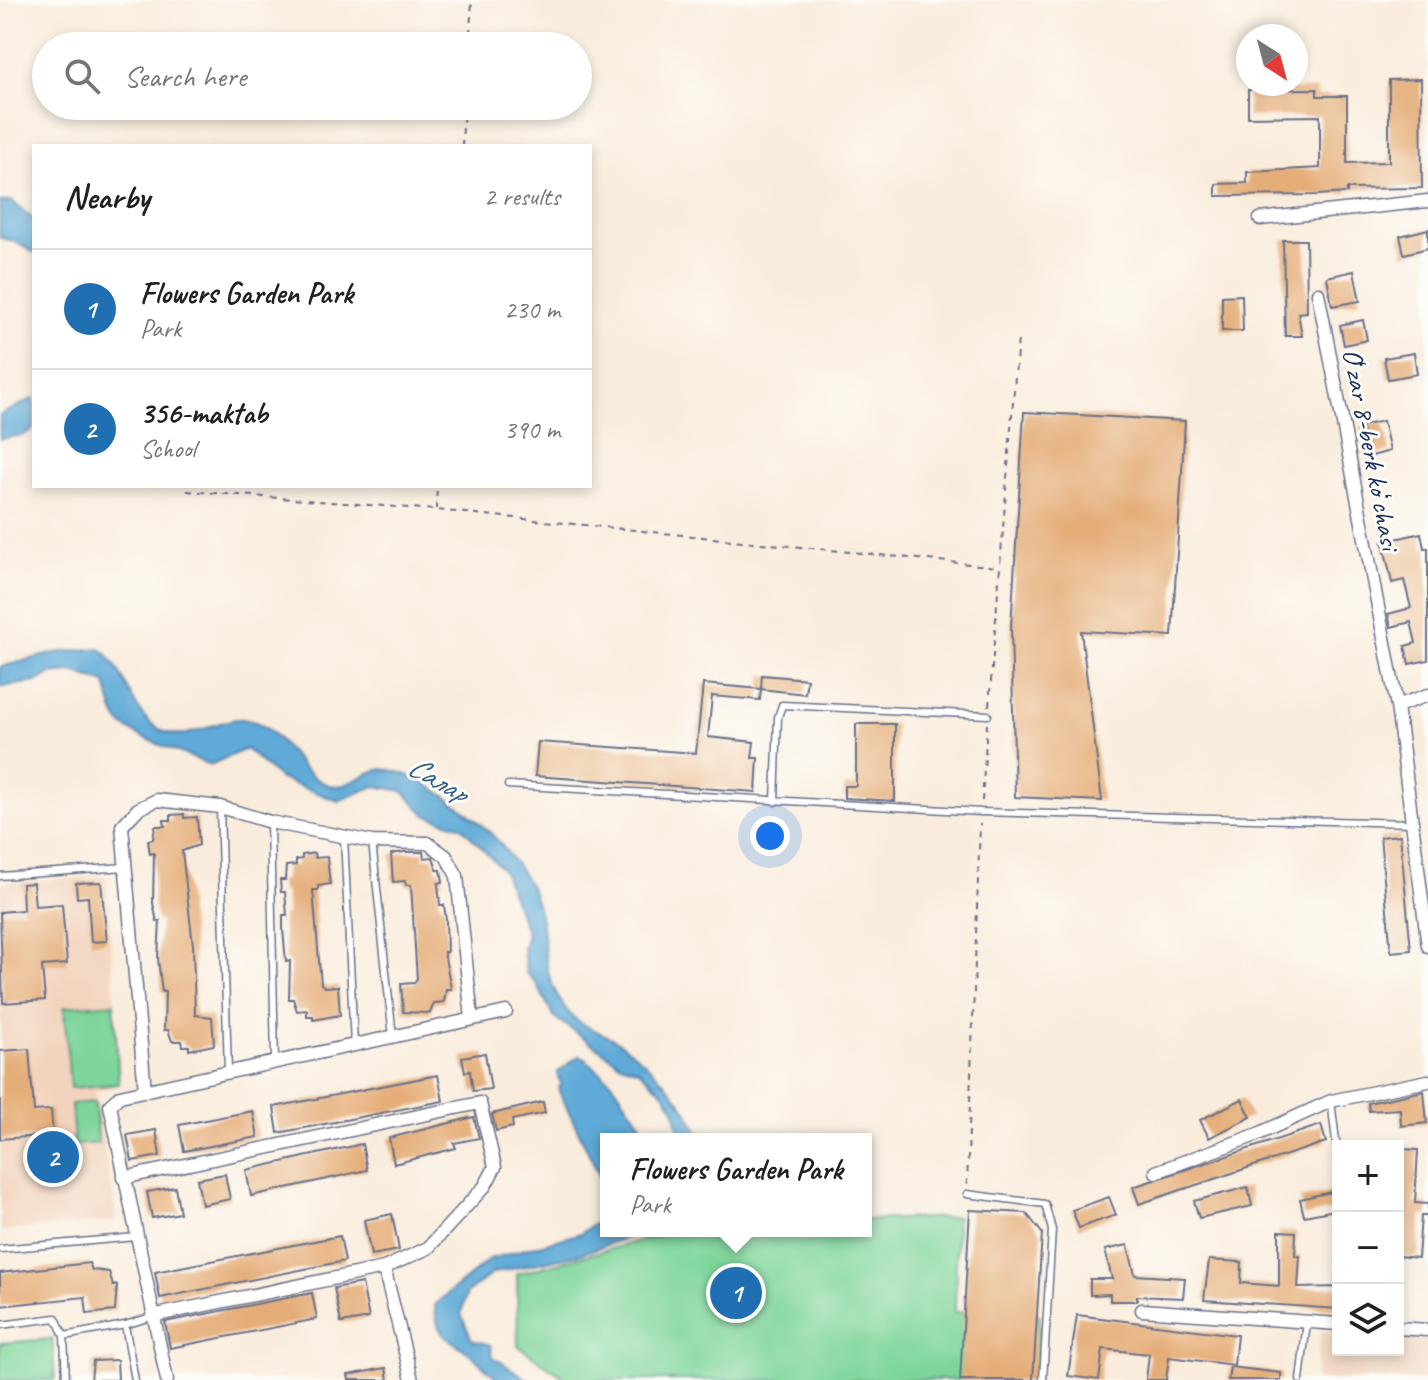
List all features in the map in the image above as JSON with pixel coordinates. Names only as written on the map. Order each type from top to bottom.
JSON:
[{"type":"street","points":[[1260,219],[1428,201]]},
{"type":"street","name":"Oʻzar 8-berk koʻchasi","points":[[1318,293],[1397,706],[1428,946]]},
{"type":"street","points":[[1397,706],[1428,695]]},
{"type":"street","points":[[145,1091],[122,826],[138,809],[157,800],[220,807],[270,822],[372,842],[428,843],[446,856],[457,876],[472,1019]]},
{"type":"street","points":[[167,1380],[110,1105],[120,1096],[506,1012]]},
{"type":"street","points":[[1156,1172],[1256,1135],[1331,1101],[1428,1081]]},
{"type":"street","points":[[123,1178],[480,1103],[495,1167],[485,1186],[428,1248],[384,1268],[152,1316]]},
{"type":"street","points":[[384,1268],[412,1380]]},
{"type":"street","points":[[1142,1310],[1332,1324]]},
{"type":"street","points":[[1404,1328],[1428,1330]]},
{"type":"lane","points":[[775,802],[778,717],[782,705],[988,715]]},
{"type":"lane","points":[[508,785],[981,812],[1412,823]]},
{"type":"lane","points":[[220,807],[228,1073]]},
{"type":"lane","points":[[270,822],[275,1062]]},
{"type":"lane","points":[[344,837],[354,1045]]},
{"type":"lane","points":[[372,842],[393,1037]]},
{"type":"lane","points":[[0,876],[125,867]]},
{"type":"lane","points":[[1331,1101],[1336,1140]]},
{"type":"lane","points":[[967,1194],[1045,1204],[1052,1230],[1043,1380]]},
{"type":"lane","points":[[0,1249],[136,1237]]},
{"type":"lane","points":[[64,1336],[125,1325],[152,1316]]},
{"type":"lane","points":[[0,1325],[56,1318],[64,1336],[66,1380]]},
{"type":"lane","points":[[1300,1380],[1307,1322]]},
{"type":"lane","points":[[125,1325],[135,1380]]},
{"type":"path","points":[[470,32],[472,0]]},
{"type":"path","points":[[462,144],[463,120]]},
{"type":"path","points":[[967,1194],[981,812],[1018,339]]},
{"type":"path","points":[[436,510],[437,488]]},
{"type":"path","points":[[187,491],[436,510],[999,567]]},
{"type":"shaded area","points":[[106,876],[120,1084],[95,1092],[117,1221],[0,1231],[0,1012],[13,1010],[0,1010],[0,883]]},
{"type":"shaded area","points":[[1321,1332],[1332,1332],[1332,1356],[1404,1356],[1404,1334],[1428,1334],[1428,1380],[1315,1380]]},
{"type":"green space","points":[[114,1003],[119,1084],[70,1088],[64,1007]]},
{"type":"green space","points":[[95,1102],[98,1143],[74,1145],[71,1104]]},
{"type":"green space","points":[[957,1217],[955,1312],[1040,1315],[1036,1380],[568,1380],[518,1346],[517,1274],[654,1237],[872,1237],[872,1220]]},
{"type":"green space","points":[[52,1339],[55,1380],[0,1380],[0,1343]]},
{"type":"water","points":[[12,201],[32,218],[32,252],[14,241],[0,238],[0,202]]},
{"type":"water","points":[[32,399],[32,429],[24,435],[0,439],[0,415]]},
{"type":"water","name":"Салар","points":[[99,648],[117,668],[144,716],[165,732],[188,734],[231,720],[253,721],[264,726],[307,771],[326,784],[339,786],[377,770],[391,770],[427,784],[463,809],[503,847],[529,885],[540,913],[552,983],[569,1013],[581,1023],[614,1039],[644,1062],[678,1099],[698,1133],[679,1133],[675,1111],[664,1093],[639,1070],[621,1064],[554,1017],[536,983],[526,973],[523,948],[527,934],[503,870],[462,827],[426,815],[403,791],[375,786],[338,801],[280,779],[246,749],[210,765],[146,739],[124,726],[114,712],[106,683],[72,672],[50,674],[36,682],[0,687],[0,667],[54,653]]},
{"type":"water","points":[[580,1055],[613,1083],[647,1133],[600,1133],[600,1176],[558,1089],[561,1085],[557,1073]]},
{"type":"water","points":[[600,1220],[600,1237],[629,1237],[580,1254],[493,1273],[467,1293],[461,1314],[472,1340],[491,1345],[493,1357],[529,1380],[500,1380],[440,1330],[435,1304],[490,1259],[581,1233]]},
{"type":"building","points":[[1421,79],[1422,188],[1347,189],[1347,193],[1317,195],[1216,196],[1216,184],[1247,183],[1247,172],[1320,168],[1320,116],[1248,117],[1248,96],[1308,96],[1308,89],[1317,89],[1317,96],[1347,96],[1347,163],[1389,162],[1389,80]]},
{"type":"building","points":[[1428,229],[1428,248],[1404,254],[1400,236]]},
{"type":"building","points":[[1283,240],[1306,240],[1307,312],[1298,313],[1302,336],[1285,336]]},
{"type":"building","points":[[1354,271],[1360,301],[1332,306],[1327,277]]},
{"type":"building","points":[[1242,295],[1243,331],[1222,331],[1222,296]]},
{"type":"building","points":[[1363,320],[1367,340],[1344,345],[1340,325]]},
{"type":"building","points":[[1414,353],[1417,374],[1388,379],[1384,358]]},
{"type":"building","points":[[1024,412],[1185,421],[1172,636],[1081,631],[1102,801],[1015,797],[1011,627]]},
{"type":"building","points":[[1383,421],[1390,451],[1368,457],[1361,426]]},
{"type":"building","points":[[1421,533],[1424,548],[1428,548],[1428,660],[1409,664],[1405,646],[1416,643],[1411,622],[1391,627],[1388,614],[1411,608],[1404,580],[1392,583],[1383,542]]},
{"type":"building","points":[[762,675],[807,679],[805,694],[761,689]]},
{"type":"building","points":[[703,684],[761,689],[760,700],[712,696],[708,737],[754,742],[752,758],[758,758],[756,792],[535,776],[538,742],[696,753]]},
{"type":"building","points":[[856,724],[895,724],[895,801],[844,798],[844,786],[856,786]]},
{"type":"building","points":[[184,814],[184,818],[197,817],[199,845],[182,851],[193,945],[195,1015],[212,1017],[214,1045],[189,1050],[189,1046],[183,1046],[182,1041],[172,1041],[168,1030],[164,1030],[165,992],[162,992],[158,959],[160,921],[157,922],[153,903],[154,853],[150,854],[148,840],[153,839],[155,826],[165,826],[164,820],[171,820],[171,815]]},
{"type":"building","points":[[1400,835],[1411,950],[1391,952],[1380,837]]},
{"type":"building","points":[[423,852],[424,858],[433,857],[437,870],[441,870],[443,882],[438,883],[440,905],[444,905],[446,919],[447,952],[444,952],[451,989],[446,989],[444,1002],[434,1003],[430,1013],[403,1012],[401,984],[414,983],[417,979],[411,885],[406,885],[405,881],[393,882],[391,854]]},
{"type":"building","points":[[314,853],[315,858],[327,857],[330,884],[313,890],[321,984],[325,987],[338,986],[340,1015],[313,1020],[313,1016],[307,1016],[307,1010],[297,1011],[293,999],[289,999],[290,961],[286,962],[283,929],[283,915],[287,915],[285,892],[281,892],[280,880],[285,880],[286,866],[296,865],[296,860],[302,859],[302,855]]},
{"type":"building","points":[[101,882],[107,941],[91,942],[88,897],[77,898],[76,883]]},
{"type":"building","points":[[33,883],[35,906],[62,904],[67,964],[42,966],[45,1000],[3,1003],[0,912],[23,910],[22,884]]},
{"type":"building","points":[[29,1049],[34,1111],[51,1110],[53,1135],[0,1139],[0,1051]]},
{"type":"building","points":[[485,1053],[491,1089],[473,1091],[470,1071],[465,1072],[462,1057]]},
{"type":"building","points":[[438,1075],[443,1101],[278,1133],[274,1107]]},
{"type":"building","points":[[1424,1091],[1427,1123],[1401,1126],[1400,1109],[1369,1111],[1368,1103]]},
{"type":"building","points":[[1242,1099],[1251,1117],[1209,1138],[1200,1120]]},
{"type":"building","points":[[543,1102],[545,1113],[512,1120],[513,1127],[496,1131],[492,1114]]},
{"type":"building","points":[[253,1111],[258,1137],[184,1151],[179,1125]]},
{"type":"building","points":[[474,1117],[479,1138],[454,1143],[456,1148],[394,1164],[389,1138]]},
{"type":"building","points":[[1321,1125],[1326,1142],[1139,1204],[1133,1187]]},
{"type":"building","points":[[156,1130],[160,1156],[132,1161],[127,1135]]},
{"type":"building","points":[[362,1144],[367,1170],[251,1196],[246,1170]]},
{"type":"building","points":[[1404,1149],[1418,1150],[1415,1203],[1428,1204],[1428,1216],[1421,1216],[1418,1258],[1404,1257]]},
{"type":"building","points":[[225,1174],[230,1199],[202,1205],[197,1179]]},
{"type":"building","points":[[175,1187],[180,1213],[152,1218],[147,1192]]},
{"type":"building","points":[[1248,1187],[1252,1206],[1199,1218],[1194,1201]]},
{"type":"building","points":[[1331,1192],[1332,1211],[1304,1216],[1300,1199]]},
{"type":"building","points":[[1109,1197],[1116,1215],[1079,1228],[1072,1210]]},
{"type":"building","points":[[970,1210],[1026,1213],[1042,1233],[1033,1380],[960,1380]]},
{"type":"building","points":[[392,1214],[399,1250],[371,1255],[364,1220]]},
{"type":"building","points":[[1279,1231],[1296,1232],[1295,1256],[1300,1256],[1298,1288],[1332,1287],[1332,1309],[1204,1300],[1209,1260],[1242,1262],[1241,1283],[1279,1286]]},
{"type":"building","points":[[340,1236],[345,1261],[160,1298],[155,1272]]},
{"type":"building","points":[[1128,1245],[1135,1275],[1185,1278],[1183,1298],[1137,1296],[1137,1301],[1110,1301],[1110,1294],[1090,1295],[1090,1279],[1112,1279],[1105,1250]]},
{"type":"building","points":[[89,1263],[92,1270],[109,1272],[113,1286],[117,1285],[115,1311],[87,1314],[85,1297],[0,1306],[0,1273]]},
{"type":"building","points":[[362,1283],[369,1318],[341,1323],[334,1288]]},
{"type":"building","points":[[312,1293],[317,1319],[170,1348],[165,1322]]},
{"type":"building","points":[[1077,1315],[1237,1335],[1234,1365],[1169,1357],[1166,1380],[1146,1380],[1149,1354],[1103,1349],[1099,1380],[1068,1376]]},
{"type":"building","points":[[117,1360],[118,1380],[91,1380],[93,1361]]},
{"type":"building","points":[[1230,1367],[1281,1373],[1281,1380],[1228,1380]]},
{"type":"building","points":[[386,1368],[388,1380],[349,1380],[348,1375]]},
{"type":"place","name":"356-maktab","points":[[53,1157]]},
{"type":"place","name":"Flowers Garden Park","points":[[736,1293]]}]
